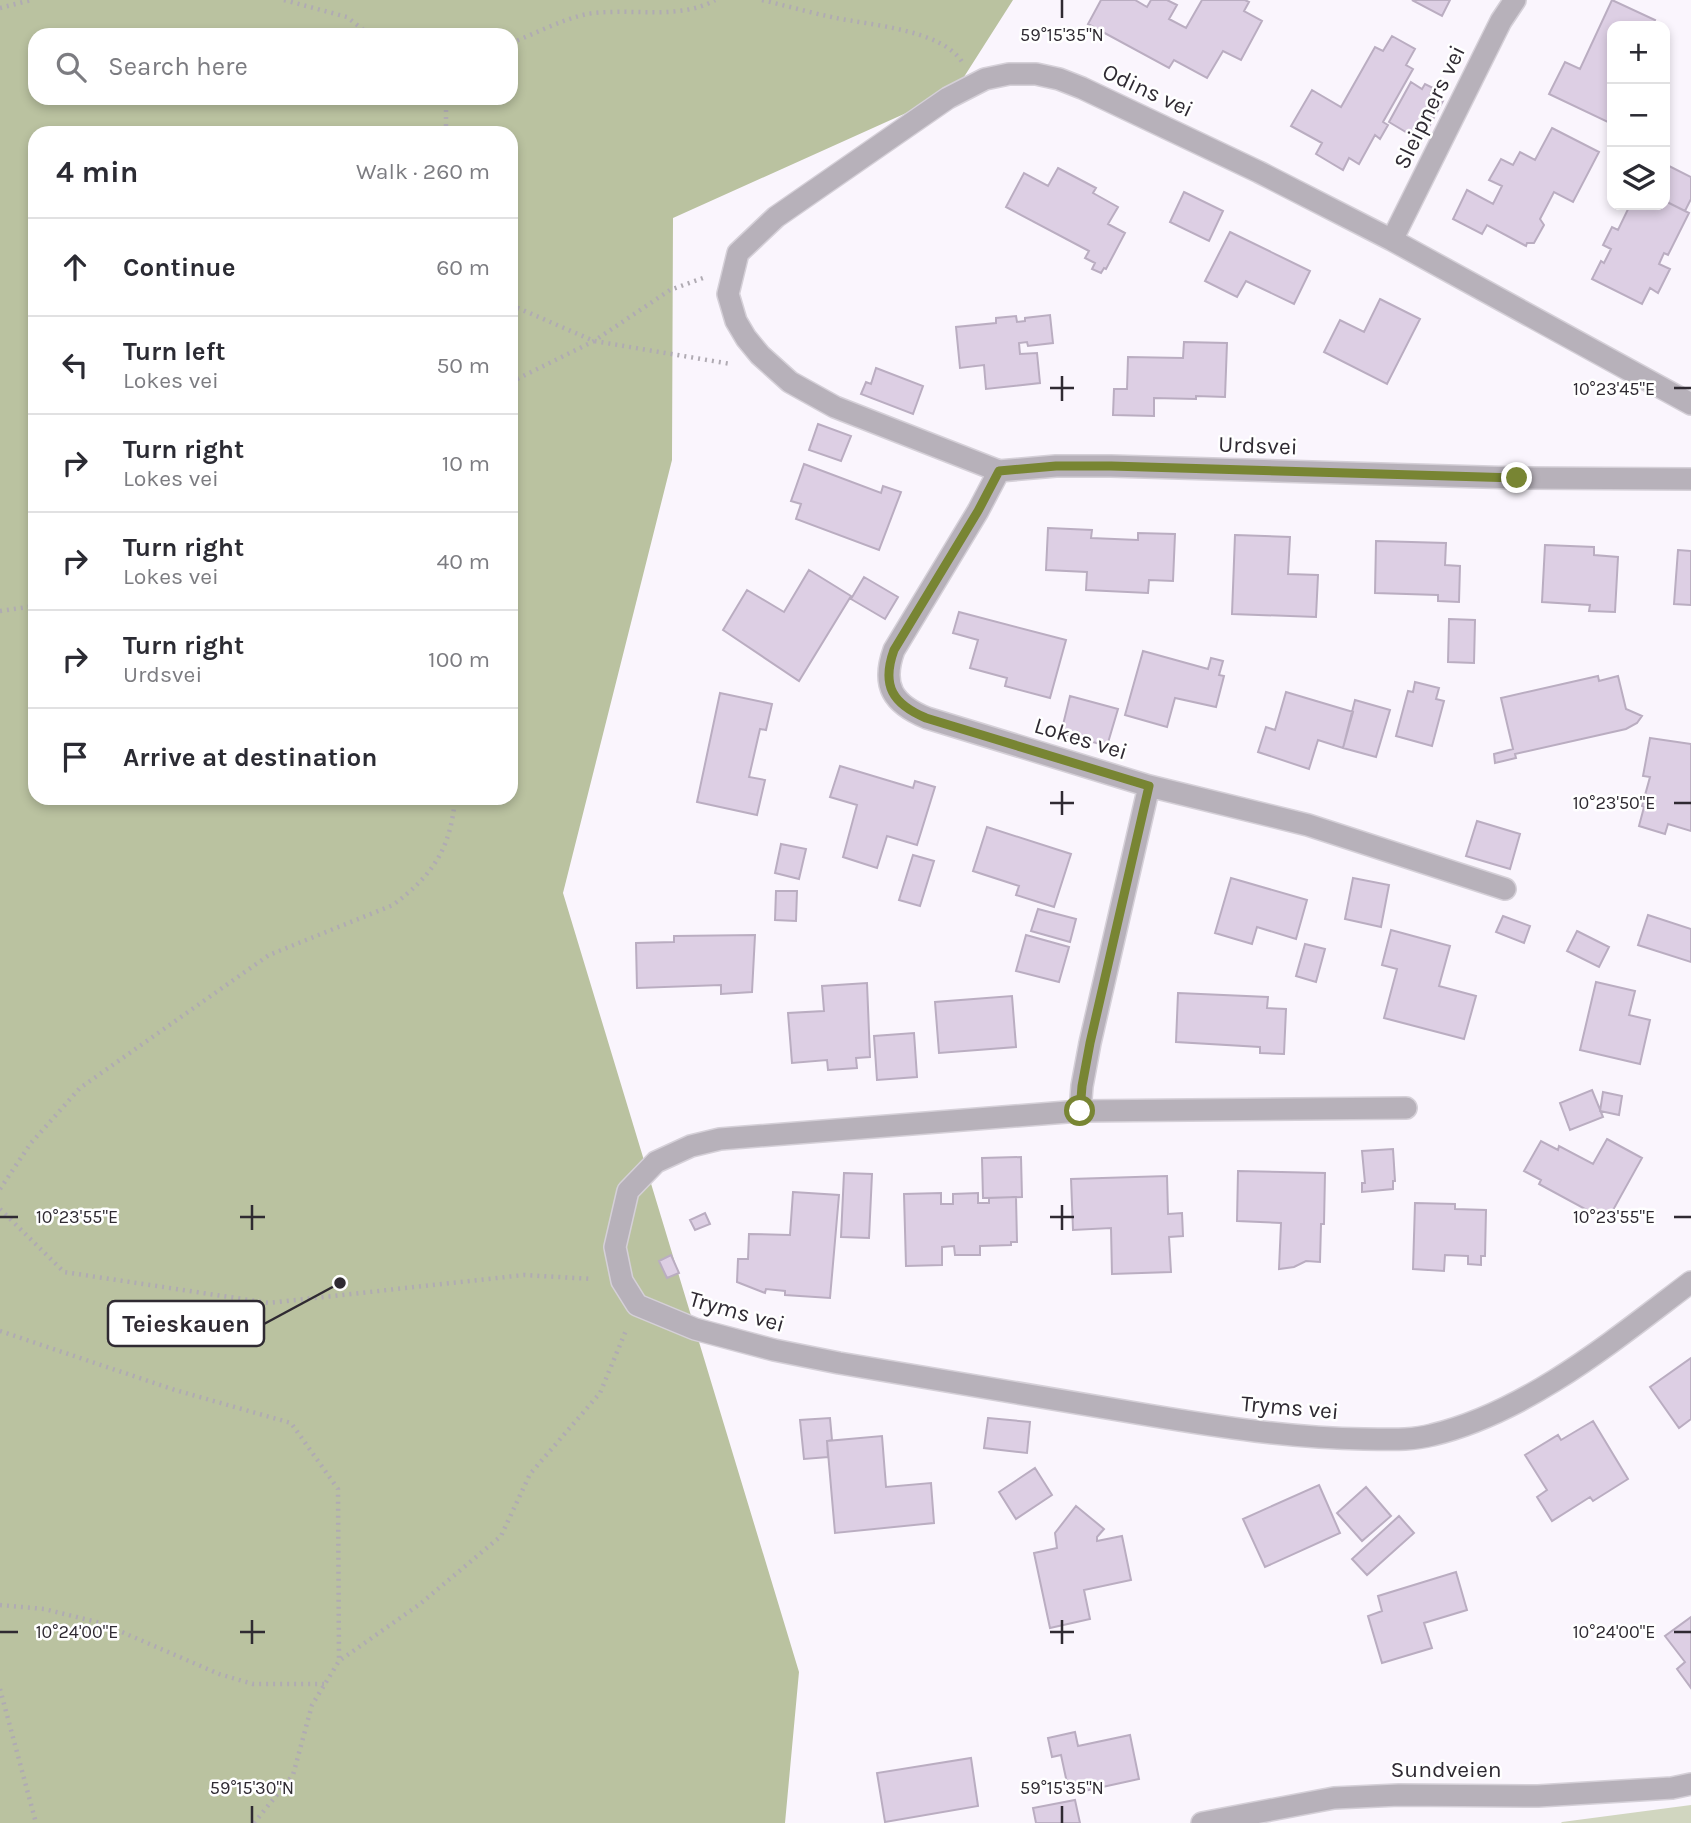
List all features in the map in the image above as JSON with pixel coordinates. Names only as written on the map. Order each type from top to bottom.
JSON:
[{"type":"street","name":"Sleipners vei","points":[[1392,240],[1501,21],[1515,0]]},
{"type":"street","name":"Odins vei","points":[[835,407],[790,382],[746,338],[736,321],[728,294],[738,253],[776,217],[948,98],[985,79],[1009,74],[1035,74],[1059,79],[1259,172],[1392,240],[1691,404]]},
{"type":"street","name":"Urdsvei","points":[[835,407],[999,471],[1056,466],[1111,466],[1517,478],[1691,479]]},
{"type":"street","name":"Lokes vei","points":[[999,471],[978,511],[894,650],[887,669],[892,692],[907,710],[1149,786],[1308,825],[1505,889]]},
{"type":"street","points":[[1080,1111],[1090,1043],[1149,786]]},
{"type":"street","points":[[637,1305],[622,1281],[615,1247],[628,1191],[656,1162],[691,1146],[720,1139],[1080,1111],[1406,1108]]},
{"type":"street","name":"Tryms vei","points":[[637,1305],[695,1329],[774,1350],[839,1363],[1240,1430],[1329,1439],[1404,1439],[1432,1435],[1481,1420],[1538,1391],[1691,1282]]},
{"type":"street","name":"Sundveien","points":[[1202,1823],[1334,1798],[1399,1795],[1538,1796],[1672,1788],[1691,1784]]},
{"type":"path","points":[[0,8],[31,0]]},
{"type":"path","points":[[284,0],[347,16],[362,28]]},
{"type":"path","points":[[518,40],[586,15],[639,10],[677,12],[703,7],[715,0]]},
{"type":"path","points":[[762,0],[834,18],[893,28],[931,40],[957,54],[977,84]]},
{"type":"path","points":[[446,105],[446,126]]},
{"type":"path","points":[[518,379],[594,341],[670,290],[697,279],[733,272]]},
{"type":"path","points":[[518,308],[594,341],[779,372]]},
{"type":"path","points":[[0,611],[28,607]]},
{"type":"path","points":[[0,1189],[32,1143],[80,1088],[269,955],[393,905],[408,894],[444,851],[453,825],[454,805]]},
{"type":"path","points":[[0,1209],[64,1272],[269,1303],[524,1275],[622,1281]]},
{"type":"path","points":[[254,1823],[292,1775],[312,1705],[339,1661],[419,1604],[501,1536],[530,1474],[600,1393],[637,1305]]},
{"type":"path","points":[[0,1331],[175,1390],[291,1423],[338,1489],[339,1661]]},
{"type":"path","points":[[0,1605],[44,1609],[101,1623],[219,1674],[253,1684],[325,1684]]},
{"type":"path","points":[[0,1689],[36,1823]]},
{"type":"green space","points":[[0,0],[1013,0],[955,91],[673,218],[672,460],[563,893],[799,1672],[785,1823],[0,1823]]},
{"type":"green space","points":[[1691,1805],[1691,1823],[1561,1823],[1562,1822]]},
{"type":"building","points":[[1101,0],[1135,0],[1147,7],[1151,0],[1167,0],[1177,5],[1169,19],[1186,28],[1202,0],[1245,0],[1249,2],[1244,11],[1262,21],[1241,60],[1223,51],[1207,78],[1174,60],[1169,68],[1088,24]]},
{"type":"building","points":[[1412,0],[1450,0],[1442,16]]},
{"type":"building","points":[[1612,0],[1655,20],[1607,21],[1607,122],[1549,94],[1565,62],[1580,69]]},
{"type":"building","points":[[1392,36],[1415,49],[1406,65],[1413,69],[1383,122],[1388,125],[1380,139],[1375,135],[1359,164],[1349,158],[1343,170],[1316,154],[1322,143],[1291,126],[1312,90],[1341,107],[1375,47],[1383,51]]},
{"type":"building","points":[[1411,82],[1422,89],[1425,84],[1433,88],[1430,94],[1443,101],[1421,141],[1389,122]]},
{"type":"building","points":[[1552,128],[1599,152],[1573,202],[1554,192],[1540,219],[1544,225],[1534,243],[1527,243],[1526,246],[1487,225],[1482,234],[1453,219],[1467,190],[1493,204],[1502,186],[1489,180],[1501,159],[1513,165],[1520,152],[1535,160]]},
{"type":"building","points":[[1670,166],[1691,177],[1691,199],[1685,211],[1670,204]]},
{"type":"building","points":[[1058,168],[1096,188],[1093,193],[1118,207],[1108,224],[1125,233],[1106,269],[1101,273],[1092,269],[1095,263],[1085,258],[1089,251],[1006,207],[1024,173],[1048,186]]},
{"type":"building","points":[[1184,192],[1223,211],[1209,241],[1170,222]]},
{"type":"building","points":[[1670,204],[1689,213],[1668,255],[1664,253],[1659,264],[1670,269],[1658,293],[1650,288],[1642,304],[1592,279],[1611,249],[1603,245],[1612,227],[1618,230],[1628,210],[1670,210]]},
{"type":"building","points":[[1230,232],[1310,271],[1294,304],[1246,281],[1237,297],[1205,281]]},
{"type":"building","points":[[1380,299],[1420,319],[1387,384],[1324,352],[1340,320],[1364,332]]},
{"type":"building","points":[[1050,315],[1053,343],[1028,346],[1027,342],[1019,343],[1020,354],[1037,353],[1040,383],[986,389],[984,365],[960,368],[956,327],[996,323],[996,318],[1016,316],[1017,322],[1025,321],[1025,318]]},
{"type":"building","points":[[1184,342],[1227,343],[1225,397],[1154,398],[1154,416],[1113,415],[1114,389],[1127,389],[1128,357],[1183,358]]},
{"type":"building","points":[[876,368],[923,386],[913,414],[861,394],[866,382],[871,384]]},
{"type":"building","points":[[818,424],[851,436],[841,461],[809,450]]},
{"type":"building","points":[[804,464],[881,493],[883,486],[901,492],[879,550],[796,519],[801,504],[791,501]]},
{"type":"building","points":[[1048,528],[1092,530],[1091,538],[1138,540],[1138,533],[1175,534],[1173,581],[1149,580],[1148,593],[1086,590],[1087,572],[1046,570]]},
{"type":"building","points":[[1235,535],[1290,537],[1288,574],[1318,575],[1316,617],[1232,614]]},
{"type":"building","points":[[1376,541],[1446,543],[1445,565],[1460,566],[1459,602],[1438,601],[1438,595],[1375,593]]},
{"type":"building","points":[[1545,545],[1594,547],[1594,555],[1618,557],[1615,612],[1589,611],[1590,605],[1542,602]]},
{"type":"building","points":[[1678,550],[1691,551],[1691,605],[1674,604]]},
{"type":"building","points":[[809,570],[851,596],[799,681],[723,630],[747,590],[784,612]]},
{"type":"building","points":[[864,577],[898,597],[885,619],[851,599]]},
{"type":"building","points":[[959,612],[1066,640],[1050,698],[1005,686],[1007,678],[970,668],[978,640],[953,633]]},
{"type":"building","points":[[1449,619],[1475,620],[1474,663],[1448,662]]},
{"type":"building","points":[[1143,651],[1208,669],[1211,658],[1223,661],[1219,675],[1224,676],[1216,707],[1175,698],[1167,727],[1125,715]]},
{"type":"building","points":[[1598,676],[1599,681],[1618,676],[1626,709],[1642,716],[1637,723],[1626,729],[1515,754],[1516,758],[1495,763],[1494,754],[1513,749],[1501,698]]},
{"type":"building","points":[[1415,682],[1439,688],[1436,699],[1444,701],[1432,746],[1396,736],[1408,691],[1413,692]]},
{"type":"building","points":[[1286,692],[1353,712],[1343,748],[1318,740],[1309,769],[1258,752],[1266,727],[1275,730]]},
{"type":"building","points":[[720,693],[772,704],[766,730],[760,729],[749,777],[765,780],[757,815],[697,802]]},
{"type":"building","points":[[1070,696],[1118,709],[1107,746],[1061,733]]},
{"type":"building","points":[[1355,700],[1390,710],[1376,757],[1343,748]]},
{"type":"building","points":[[1650,738],[1691,744],[1691,831],[1668,824],[1665,834],[1639,826],[1650,777],[1643,776]]},
{"type":"building","points":[[840,766],[913,788],[915,781],[935,787],[917,845],[887,836],[877,868],[843,857],[857,805],[830,797]]},
{"type":"building","points":[[1477,821],[1520,834],[1510,869],[1466,856]]},
{"type":"building","points":[[987,827],[1071,854],[1054,907],[1016,895],[1019,886],[973,871]]},
{"type":"building","points":[[781,844],[806,849],[799,879],[775,873]]},
{"type":"building","points":[[913,855],[934,861],[920,906],[899,900]]},
{"type":"building","points":[[1231,878],[1307,900],[1296,939],[1257,927],[1252,944],[1215,933]]},
{"type":"building","points":[[1353,878],[1389,885],[1381,927],[1345,919]]},
{"type":"building","points":[[776,891],[797,891],[796,921],[775,920]]},
{"type":"building","points":[[1038,909],[1076,919],[1070,942],[1031,931]]},
{"type":"building","points":[[1648,915],[1691,929],[1691,962],[1638,945]]},
{"type":"building","points":[[1503,916],[1530,926],[1524,943],[1496,932]]},
{"type":"building","points":[[1391,930],[1450,946],[1439,986],[1476,996],[1464,1039],[1384,1018],[1397,969],[1382,965]]},
{"type":"building","points":[[1577,931],[1609,947],[1599,967],[1567,951]]},
{"type":"building","points":[[755,935],[752,992],[721,994],[721,985],[637,988],[636,943],[674,942],[674,936]]},
{"type":"building","points":[[1026,935],[1069,947],[1059,982],[1016,971]]},
{"type":"building","points":[[1305,944],[1325,949],[1316,982],[1296,976]]},
{"type":"building","points":[[1596,982],[1635,991],[1629,1015],[1650,1020],[1640,1064],[1580,1050]]},
{"type":"building","points":[[867,983],[870,1057],[856,1058],[857,1068],[828,1070],[827,1060],[792,1063],[788,1013],[824,1011],[822,986]]},
{"type":"building","points":[[1178,993],[1268,997],[1267,1008],[1286,1009],[1284,1054],[1260,1053],[1260,1047],[1176,1042]]},
{"type":"building","points":[[1012,996],[1016,1047],[939,1053],[935,1002]]},
{"type":"building","points":[[914,1033],[917,1077],[877,1080],[874,1036]]},
{"type":"building","points":[[1592,1090],[1603,1117],[1570,1130],[1560,1103]]},
{"type":"building","points":[[1603,1092],[1622,1096],[1619,1115],[1600,1111]]},
{"type":"building","points":[[1607,1139],[1642,1158],[1607,1221],[1539,1184],[1541,1180],[1524,1171],[1541,1141],[1558,1150],[1559,1146],[1593,1164]]},
{"type":"building","points":[[1393,1149],[1393,1189],[1362,1192],[1362,1183],[1365,1183],[1362,1151]]},
{"type":"building","points":[[1021,1157],[1022,1197],[983,1198],[982,1158]]},
{"type":"building","points":[[1238,1171],[1325,1173],[1320,1262],[1306,1261],[1294,1267],[1279,1269],[1281,1223],[1237,1221]]},
{"type":"building","points":[[844,1173],[872,1174],[869,1238],[841,1237]]},
{"type":"building","points":[[1167,1176],[1168,1214],[1182,1213],[1183,1236],[1169,1237],[1171,1272],[1112,1274],[1111,1228],[1073,1230],[1071,1179]]},
{"type":"building","points":[[793,1192],[839,1195],[830,1298],[785,1295],[785,1291],[766,1289],[765,1293],[737,1282],[738,1259],[748,1259],[749,1234],[790,1235]]},
{"type":"building","points":[[941,1193],[941,1204],[953,1204],[953,1194],[978,1193],[978,1203],[989,1203],[989,1198],[1016,1197],[1017,1242],[1011,1242],[1011,1245],[980,1246],[980,1255],[955,1255],[954,1246],[942,1247],[942,1265],[906,1266],[904,1194]]},
{"type":"building","points":[[1415,1203],[1455,1204],[1455,1209],[1486,1210],[1485,1256],[1481,1256],[1481,1265],[1468,1264],[1468,1256],[1445,1255],[1444,1271],[1413,1269]]},
{"type":"building","points":[[705,1213],[710,1224],[695,1230],[690,1220]]},
{"type":"building","points":[[671,1255],[679,1273],[667,1278],[659,1261]]},
{"type":"building","points":[[1691,1358],[1691,1419],[1679,1428],[1650,1387]]},
{"type":"building","points":[[830,1418],[832,1440],[827,1441],[828,1457],[804,1459],[800,1420]]},
{"type":"building","points":[[988,1418],[1030,1422],[1027,1453],[984,1448]]},
{"type":"building","points":[[1593,1421],[1628,1479],[1593,1501],[1590,1497],[1552,1521],[1537,1497],[1547,1490],[1525,1455],[1558,1435],[1561,1440]]},
{"type":"building","points":[[882,1436],[886,1487],[931,1483],[934,1523],[835,1533],[827,1441]]},
{"type":"building","points":[[1035,1468],[1052,1495],[1016,1519],[999,1492]]},
{"type":"building","points":[[1319,1485],[1340,1533],[1265,1567],[1243,1519]]},
{"type":"building","points":[[1366,1487],[1391,1516],[1362,1541],[1337,1513]]},
{"type":"building","points":[[1076,1506],[1104,1529],[1097,1541],[1122,1536],[1131,1580],[1084,1590],[1090,1619],[1050,1628],[1034,1553],[1057,1548],[1055,1533]]},
{"type":"building","points":[[1399,1516],[1414,1533],[1367,1575],[1352,1559]]},
{"type":"building","points":[[1456,1572],[1467,1610],[1424,1623],[1432,1648],[1382,1663],[1368,1616],[1382,1611],[1378,1596]]},
{"type":"building","points":[[1691,1617],[1691,1688],[1677,1669],[1685,1662],[1665,1636]]},
{"type":"building","points":[[1075,1732],[1078,1746],[1130,1735],[1139,1779],[1075,1793],[1072,1782],[1067,1783],[1061,1755],[1052,1757],[1048,1738]]},
{"type":"building","points":[[971,1758],[978,1806],[885,1822],[877,1773]]},
{"type":"building","points":[[1075,1800],[1080,1823],[1036,1823],[1033,1808]]},
{"type":"place","name":"Teieskauen","points":[[340,1283]]},
{"type":"route","points":[[1080,1111],[1090,1043],[1149,786],[907,710],[892,692],[887,669],[894,650],[978,511],[999,471],[1056,466],[1111,466],[1517,478]]}]
